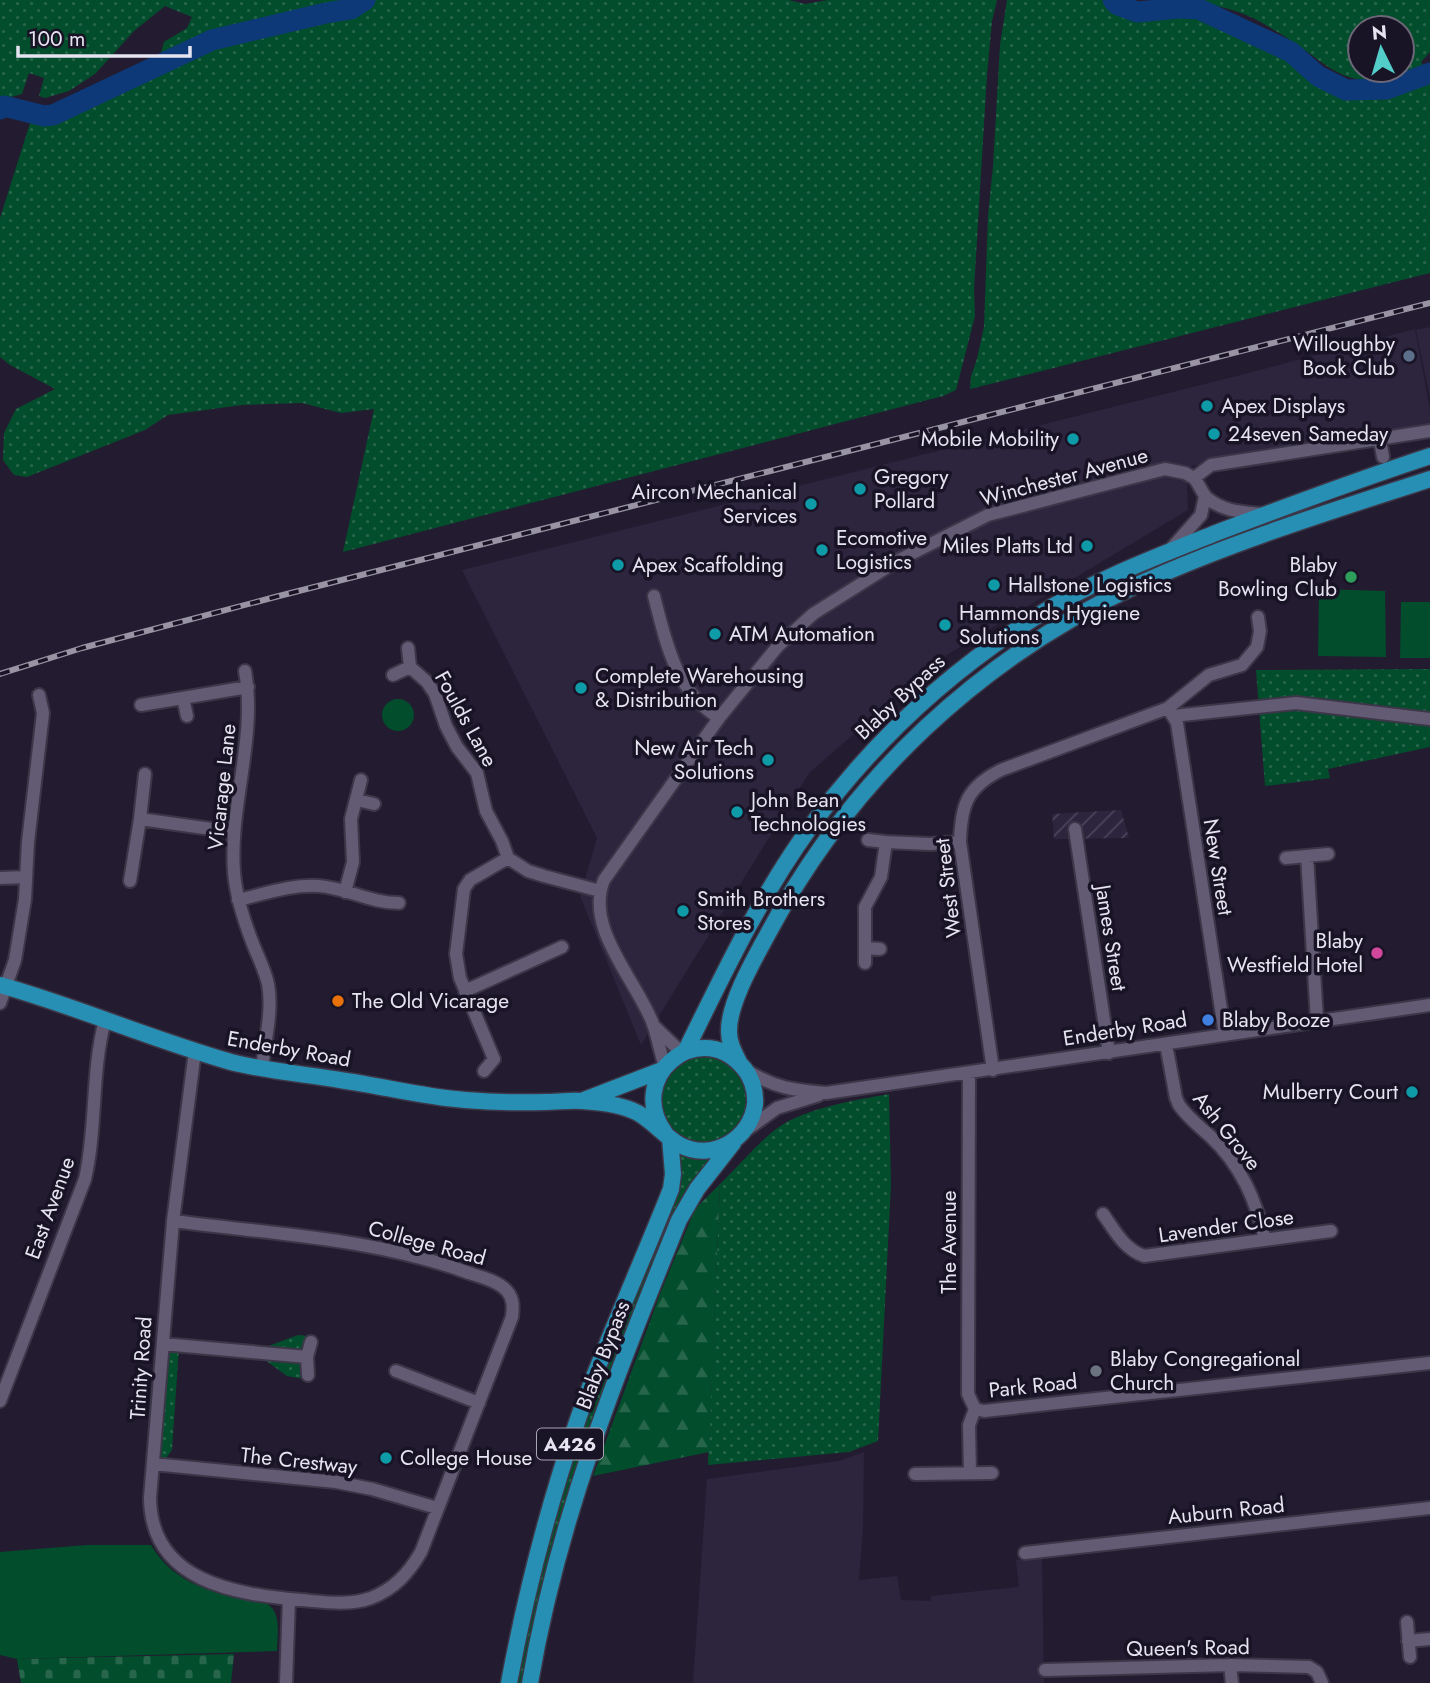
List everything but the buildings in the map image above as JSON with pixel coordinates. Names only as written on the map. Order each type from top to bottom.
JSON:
[{"type":"main road","name":"Blaby Bypass","points":[[683,1053],[778,874],[836,793],[889,733],[964,666],[1036,617],[1071,597],[1169,551],[1430,456]]},
{"type":"main road","name":"Blaby Bypass","points":[[743,1067],[730,1041],[730,1018],[747,973],[791,892],[824,841],[864,790],[942,713],[1005,662],[1044,636],[1137,585],[1246,542],[1430,479]]},
{"type":"main road","name":"Enderby Road","points":[[3,986],[195,1051],[262,1068],[465,1100],[581,1100]]},
{"type":"main road","points":[[700,1049],[719,1051],[743,1067],[753,1085],[755,1099],[752,1115],[739,1136],[722,1147],[706,1151],[687,1148],[636,1112],[581,1100],[663,1068],[683,1053],[700,1049]]},
{"type":"main road","points":[[663,1068],[655,1083],[652,1100],[656,1117],[667,1135]]},
{"type":"main road","name":"Blaby Bypass","points":[[509,1683],[533,1570],[571,1441],[671,1189],[673,1177],[667,1135]]},
{"type":"main road","name":"Blaby Bypass","points":[[530,1683],[563,1537],[605,1407],[679,1220],[697,1189],[739,1136]]},
{"type":"street","points":[[1265,514],[1227,511],[1205,496],[1194,478],[1211,466],[1430,431]]},
{"type":"street","points":[[1380,440],[1383,457]]},
{"type":"street","name":"Winchester Avenue","points":[[600,891],[604,880],[719,718],[778,646],[813,614],[897,561],[988,515],[1165,469],[1185,473],[1194,478]]},
{"type":"street","points":[[1169,551],[1201,515],[1205,496]]},
{"type":"street","points":[[654,596],[679,677],[694,698],[719,718]]},
{"type":"street","points":[[1170,712],[1209,676],[1242,665],[1256,647],[1260,631],[1258,617]]},
{"type":"street","name":"Foulds Lane","points":[[408,648],[410,667],[427,682],[435,694],[446,726],[457,747],[477,773],[486,811],[508,858]]},
{"type":"street","name":"Foulds Lane","points":[[393,675],[410,667]]},
{"type":"street","name":"Vicarage Lane","points":[[245,671],[249,703],[233,832],[234,875],[238,900],[268,986],[269,1003],[262,1068]]},
{"type":"street","points":[[141,705],[248,687]]},
{"type":"street","points":[[0,1003],[3,986],[15,960],[28,842],[49,713],[39,695]]},
{"type":"street","points":[[183,698],[187,716]]},
{"type":"street","points":[[1170,712],[1296,703],[1430,719]]},
{"type":"street","name":"West Street","points":[[993,1070],[961,842],[961,815],[968,797],[991,775],[1170,712]]},
{"type":"street","name":"New Street","points":[[1170,712],[1177,723],[1225,1035]]},
{"type":"street","points":[[130,881],[145,774]]},
{"type":"street","points":[[345,892],[353,862],[351,819],[361,780]]},
{"type":"street","points":[[357,800],[374,803]]},
{"type":"street","points":[[140,819],[233,832]]},
{"type":"street","name":"James Street","points":[[1075,829],[1109,1053]]},
{"type":"street","points":[[868,840],[930,844],[961,842]]},
{"type":"street","points":[[865,962],[865,906],[881,877],[886,842]]},
{"type":"street","points":[[1286,858],[1328,854]]},
{"type":"street","points":[[1307,856],[1317,1020]]},
{"type":"street","points":[[484,1072],[500,1060],[465,990],[456,954],[464,889],[470,880],[508,858],[536,874],[600,891],[600,912],[614,952],[653,1025],[663,1068]]},
{"type":"street","points":[[0,877],[26,877]]},
{"type":"street","points":[[238,900],[299,886],[321,886],[374,902],[399,902]]},
{"type":"street","points":[[465,990],[562,947]]},
{"type":"street","points":[[865,948],[880,949]]},
{"type":"street","name":"Enderby Road","points":[[739,1136],[777,1108],[826,1093],[1430,1004]]},
{"type":"street","name":"East Avenue","points":[[0,1401],[85,1179],[90,1158],[94,1101],[105,1020]]},
{"type":"street","points":[[653,1025],[683,1053]]},
{"type":"street","name":"Ash Grove","points":[[1166,1044],[1175,1098],[1184,1113],[1217,1144],[1238,1171],[1257,1205],[1265,1240]]},
{"type":"street","name":"Trinity Road","points":[[195,1051],[173,1221],[150,1498],[153,1525],[167,1553],[192,1575],[225,1588],[289,1599]]},
{"type":"street","name":"Enderby Road","points":[[743,1067],[762,1080],[787,1089],[826,1093]]},
{"type":"street","name":"The Avenue","points":[[969,1073],[968,1394],[975,1409]]},
{"type":"street","name":"Lavender Close","points":[[1103,1214],[1124,1243],[1144,1256],[1331,1231]]},
{"type":"street","name":"College Road","points":[[173,1221],[391,1249],[441,1263],[497,1284],[510,1296],[514,1305],[512,1317],[421,1552],[403,1579],[387,1591],[368,1599],[347,1603],[289,1599]]},
{"type":"street","points":[[308,1375],[307,1357],[311,1342]]},
{"type":"street","points":[[163,1344],[307,1357]]},
{"type":"street","name":"Park Road","points":[[975,1409],[984,1412],[1430,1363]]},
{"type":"street","points":[[396,1371],[479,1403]]},
{"type":"street","points":[[970,1473],[969,1425],[975,1409]]},
{"type":"street","name":"The Crestway","points":[[153,1464],[336,1482],[372,1489],[438,1508]]},
{"type":"street","points":[[915,1474],[992,1473]]},
{"type":"street","name":"Auburn Road","points":[[1025,1553],[1430,1508]]},
{"type":"street","points":[[286,1683],[289,1599]]},
{"type":"street","points":[[1407,1622],[1410,1657]]},
{"type":"street","points":[[1408,1641],[1430,1639]]},
{"type":"street","points":[[1230,1665],[1232,1683]]},
{"type":"street","name":"Queen's Road","points":[[1045,1670],[1230,1665],[1309,1667],[1317,1672],[1322,1683]]},
{"type":"street","points":[[1111,1669],[1111,1683]]},
{"type":"shaded area","points":[[1430,327],[1430,398],[1416,330]]},
{"type":"shaded area","points":[[1415,329],[1430,410],[1430,426],[1191,466],[1187,485],[1188,510],[940,659],[809,773],[641,1045],[580,896],[597,838],[462,570]]},
{"type":"shaded area","points":[[1121,810],[1129,838],[1054,839],[1052,814]]},
{"type":"shaded area","points":[[864,1452],[859,1580],[897,1576],[901,1600],[931,1601],[931,1596],[1019,1587],[1016,1560],[1042,1557],[1044,1683],[693,1683],[707,1479],[839,1461]]},
{"type":"green space","points":[[0,0],[789,0],[805,4],[828,0],[997,0],[992,21],[987,75],[974,289],[975,316],[956,390],[943,396],[343,552],[374,409],[341,413],[302,403],[242,405],[168,415],[145,430],[27,477],[14,475],[3,460],[4,433],[16,409],[55,389],[0,357],[0,218],[31,120],[54,119],[155,74],[164,42],[187,28],[192,17],[165,6],[134,31],[95,74],[69,91],[45,98],[39,96],[44,78],[29,73],[22,94],[0,100]]},
{"type":"green space","points":[[1007,0],[1107,0],[1119,10],[1152,17],[1201,12],[1246,36],[1285,52],[1327,84],[1352,93],[1387,94],[1430,77],[1430,273],[970,389],[984,327],[988,215],[1000,45]]},
{"type":"green space","points":[[1179,0],[1430,0],[1430,52],[1421,62],[1423,65],[1416,68],[1416,14],[1346,14],[1346,76],[1253,18],[1207,4]]},
{"type":"green space","points":[[1319,589],[1385,591],[1386,657],[1318,656]]},
{"type":"green space","points":[[1401,602],[1430,602],[1430,658],[1400,658]]},
{"type":"green space","points":[[1430,669],[1430,747],[1328,769],[1330,778],[1265,786],[1256,670]]},
{"type":"green space","points":[[398,699],[410,703],[414,715],[410,727],[398,731],[386,727],[382,715],[386,703]]},
{"type":"green space","points":[[703,1057],[719,1061],[733,1070],[742,1084],[746,1100],[742,1116],[733,1130],[719,1139],[703,1143],[687,1139],[673,1130],[664,1116],[660,1100],[664,1084],[673,1070],[687,1061]]},
{"type":"green space","points":[[889,1094],[891,1185],[878,1441],[849,1452],[708,1465],[720,1184],[764,1139],[790,1120],[832,1106]]},
{"type":"green space","points":[[678,1151],[711,1155],[713,1159],[649,1276],[595,1413],[572,1482],[523,1683],[517,1683],[538,1582],[567,1476]]},
{"type":"green space","points":[[720,1184],[709,1452],[593,1476],[660,1294],[695,1209]]},
{"type":"green space","points":[[298,1335],[308,1336],[307,1343],[297,1352],[263,1348]]},
{"type":"green space","points":[[163,1344],[179,1347],[172,1450],[161,1465],[154,1447]]},
{"type":"green space","points":[[261,1357],[298,1362],[302,1367],[304,1379],[287,1376]]},
{"type":"green space","points":[[87,1545],[151,1545],[168,1567],[190,1582],[215,1592],[265,1603],[272,1608],[277,1618],[277,1651],[17,1659],[0,1655],[0,1552]]},
{"type":"green space","points":[[234,1654],[231,1683],[21,1683],[17,1659]]},
{"type":"waterway","points":[[0,109],[4,106],[44,116],[53,115],[212,40],[351,9],[365,0]]},
{"type":"waterway","points":[[1113,0],[1118,5],[1137,12],[1199,9],[1291,52],[1318,76],[1346,90],[1387,89],[1430,73]]},
{"type":"railway","points":[[0,674],[82,648],[275,597],[1430,303]]},
{"type":"place","name":"Willoughby Book Club","points":[[1409,356]]},
{"type":"place","name":"Apex Displays","points":[[1207,406]]},
{"type":"place","name":"24seven Sameday","points":[[1214,434]]},
{"type":"place","name":"Mobile Mobility","points":[[1073,439]]},
{"type":"place","name":"Gregory Pollard","points":[[860,489]]},
{"type":"place","name":"Aircon Mechanical Services","points":[[811,504]]},
{"type":"place","name":"Miles Platts Ltd","points":[[1087,546]]},
{"type":"place","name":"Ecomotive Logistics","points":[[822,550]]},
{"type":"place","name":"Apex Scaffolding","points":[[618,565]]},
{"type":"place","name":"Blaby Bowling Club","points":[[1351,577]]},
{"type":"place","name":"Hallstone Logistics","points":[[994,585]]},
{"type":"place","name":"Hammonds Hygiene Solutions","points":[[945,625]]},
{"type":"place","name":"ATM Automation","points":[[715,634]]},
{"type":"place","name":"Complete Warehousing & Distribution","points":[[581,688]]},
{"type":"place","name":"New Air Tech Solutions","points":[[768,760]]},
{"type":"place","name":"John Bean Technologies","points":[[737,812]]},
{"type":"place","name":"Smith Brothers Stores","points":[[683,911]]},
{"type":"place","name":"Blaby Westfield Hotel","points":[[1377,953]]},
{"type":"place","name":"The Old Vicarage","points":[[338,1001]]},
{"type":"place","name":"Blaby Booze","points":[[1208,1020]]},
{"type":"place","name":"Mulberry Court","points":[[1412,1092]]},
{"type":"place","name":"Blaby Congregational Church","points":[[1096,1371]]},
{"type":"place","name":"College House","points":[[386,1458]]}]
